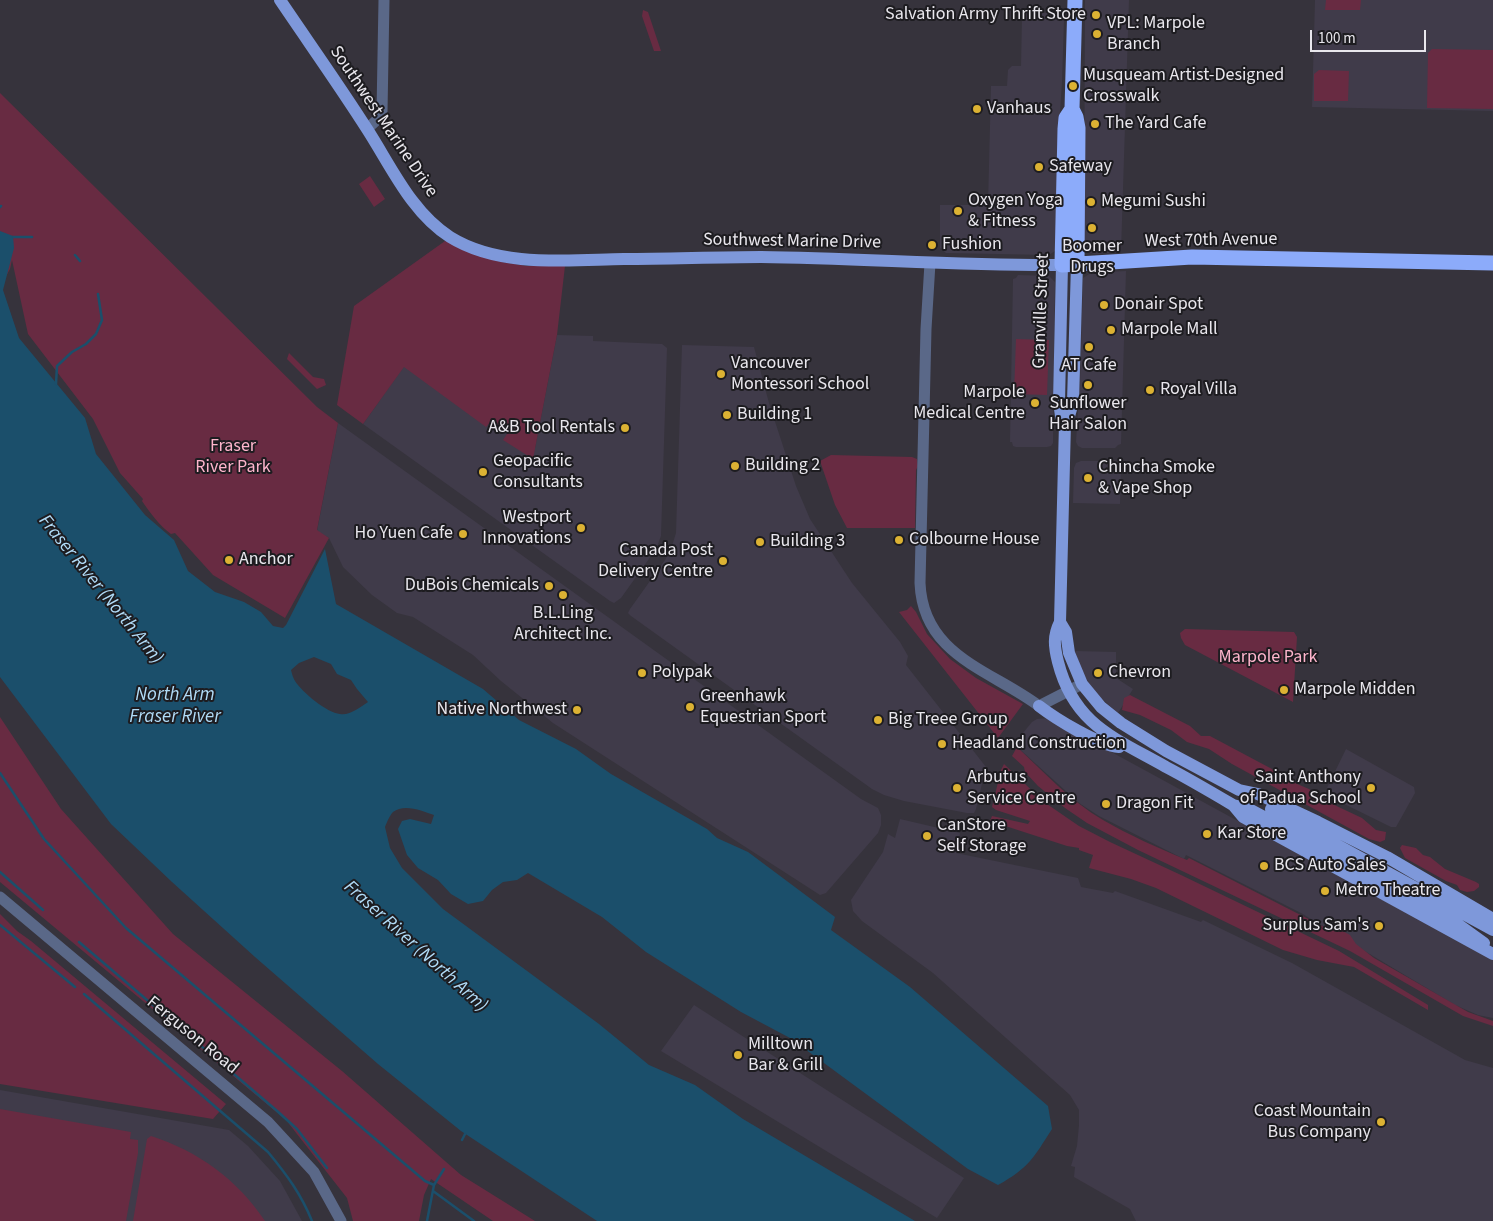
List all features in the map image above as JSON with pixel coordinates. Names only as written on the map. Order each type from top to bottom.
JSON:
[{"type":"highway","name":"Granville Street","points":[[1069,265],[1065,129],[1066,118],[1072,109],[1075,0]]},
{"type":"highway","name":"West 70th Avenue","points":[[1069,265],[1192,257],[1493,263]]},
{"type":"main road","name":"Southwest Marine Drive","points":[[280,0],[367,129],[413,203],[432,223],[449,236],[468,246],[486,252],[527,259],[762,257],[930,263]]},
{"type":"main road","name":"West 70th Avenue","points":[[930,263],[1069,265]]},
{"type":"main road","name":"Granville Street","points":[[1068,691],[1062,678],[1054,633],[1060,622],[1065,424],[1061,416],[1059,402],[1069,265]]},
{"type":"main road","name":"Granville Street","points":[[1060,622],[1066,632],[1069,652],[1082,684]]},
{"type":"main road","points":[[1082,684],[1101,707],[1121,723],[1421,897],[1493,953]]},
{"type":"main road","points":[[1068,691],[1074,703],[1088,719],[1108,735],[1131,748],[1233,804],[1257,813],[1421,897],[1493,930]]},
{"type":"main road","points":[[1039,706],[1052,715],[1111,746],[1131,748]]},
{"type":"main road","points":[[1239,790],[1258,794],[1318,822],[1386,857],[1493,919]]},
{"type":"main road","points":[[1233,804],[1243,817],[1493,953]]},
{"type":"street","points":[[367,129],[379,118],[382,112],[384,0]]},
{"type":"street","points":[[930,263],[926,329],[920,583],[927,617],[934,630],[957,654],[981,672],[1024,695],[1039,706],[1082,684]]},
{"type":"street","name":"Ferguson Road","points":[[0,897],[268,1122],[314,1172],[341,1221]]},
{"type":"shaded area","points":[[1085,0],[1129,0],[1121,252],[1094,254],[1087,251],[1084,246]]},
{"type":"shaded area","points":[[1315,0],[1493,0],[1493,111],[1312,107]]},
{"type":"shaded area","points":[[1026,13],[1059,13],[1064,20],[1055,251],[1049,255],[946,253],[940,248],[940,205],[988,205],[991,86],[1007,86],[1008,70],[1012,66],[1021,66],[1022,17]]},
{"type":"shaded area","points":[[1126,271],[1121,444],[1115,448],[1082,448],[1076,442],[1083,278],[1091,273]]},
{"type":"shaded area","points":[[1018,275],[1049,276],[1055,282],[1053,443],[1047,447],[1016,447],[1010,442],[1013,279]]},
{"type":"shaded area","points":[[557,335],[593,336],[593,341],[662,344],[667,348],[661,536],[656,549],[621,598],[614,603],[363,424],[405,365],[535,448]]},
{"type":"shaded area","points":[[682,345],[754,347],[769,403],[796,486],[810,519],[852,583],[900,642],[908,656],[906,665],[986,767],[974,813],[904,801],[872,789],[628,613],[665,560],[676,533]]},
{"type":"shaded area","points":[[338,423],[861,799],[878,808],[881,815],[881,825],[878,833],[826,893],[820,895],[553,723],[501,681],[473,655],[413,617],[397,613],[372,595],[343,567],[329,538],[317,531]]},
{"type":"shaded area","points":[[1081,461],[1115,461],[1118,467],[1121,467],[1120,504],[1073,503],[1074,468],[1076,463]]},
{"type":"shaded area","points":[[1075,651],[1116,652],[1116,678],[1133,689],[1118,713],[1091,687],[1081,669]]},
{"type":"shaded area","points":[[1049,718],[1493,960],[1493,1018],[1478,1015],[1455,1005],[1301,913],[1186,855],[1184,859],[1099,816],[1079,803],[1014,744],[1032,722],[1037,719]]},
{"type":"shaded area","name":"Saint Anthony of Padua School","points":[[1346,749],[1414,787],[1415,793],[1396,827],[1391,827],[1324,794]]},
{"type":"shaded area","points":[[900,819],[960,833],[956,853],[1078,878],[1081,887],[1113,893],[1115,891],[1201,922],[1203,920],[1292,963],[1465,1060],[1493,1068],[1493,1221],[1136,1221],[1130,1209],[1074,1177],[1075,1167],[1071,1166],[1077,1146],[1079,1110],[1070,1095],[933,973],[862,921],[853,911],[851,900],[883,852],[888,834],[895,838]]},
{"type":"shaded area","points":[[694,1005],[964,1178],[937,1218],[661,1051]]},
{"type":"shaded area","points":[[0,1090],[229,1130],[248,1146],[280,1181],[302,1221],[0,1221]]},
{"type":"green space","points":[[1326,0],[1361,0],[1360,10],[1325,10]]},
{"type":"green space","points":[[643,10],[648,12],[661,51],[654,51],[642,16]]},
{"type":"green space","points":[[1432,49],[1493,50],[1493,109],[1427,108],[1428,53]]},
{"type":"green space","points":[[1319,70],[1349,71],[1348,101],[1314,101],[1314,74]]},
{"type":"green space","name":"Fraser River Park","points":[[0,93],[317,407],[338,423],[317,530],[329,538],[285,618],[213,575],[175,533],[171,534],[155,519],[142,501],[143,499],[120,473],[93,419],[28,334],[12,260],[10,269],[0,287]]},
{"type":"green space","points":[[370,176],[385,199],[374,207],[359,184]]},
{"type":"green space","points":[[445,241],[502,262],[527,266],[565,266],[557,335],[533,459],[503,440],[509,431],[492,420],[486,427],[404,367],[363,424],[337,405],[354,306]]},
{"type":"green space","points":[[1016,339],[1049,340],[1047,395],[1014,394]]},
{"type":"green space","points":[[289,353],[313,377],[324,379],[326,385],[317,389],[287,359]]},
{"type":"green space","points":[[831,455],[912,457],[917,459],[915,528],[847,528],[835,505],[820,461]]},
{"type":"green space","points":[[911,606],[927,634],[950,659],[976,678],[1023,704],[998,738],[899,612],[907,610]]},
{"type":"green space","name":"Marpole Park","points":[[1185,629],[1294,632],[1297,637],[1293,702],[1185,645],[1180,633]]},
{"type":"green space","points":[[1130,695],[1190,726],[1201,736],[1210,736],[1272,769],[1283,778],[1309,789],[1328,802],[1362,818],[1376,830],[1386,832],[1385,840],[1380,842],[1369,839],[1232,764],[1209,749],[1187,742],[1171,730],[1140,715],[1122,710],[1124,698]]},
{"type":"green space","points":[[0,717],[61,809],[173,934],[342,1071],[461,1175],[535,1221],[493,1221],[431,1179],[424,1195],[419,1221],[353,1221],[347,1198],[286,1120],[0,882]]},
{"type":"green space","points":[[1017,747],[1068,795],[1103,820],[1165,851],[1187,860],[1189,858],[1328,929],[1339,929],[1350,935],[1356,944],[1374,958],[1468,1012],[1493,1021],[1493,1026],[1463,1016],[1350,951],[1138,850],[1087,823],[1038,786],[1025,772],[1024,767],[1012,756]]},
{"type":"green space","points":[[1004,764],[1044,802],[1079,826],[1339,951],[1428,1005],[1428,1010],[1354,967],[1317,960],[1283,950],[1156,888],[1089,868],[1093,855],[1079,850],[1079,848],[1067,846],[990,821],[992,816],[1028,824],[1030,821],[992,807]]},
{"type":"green space","points":[[1402,845],[1416,848],[1423,855],[1430,857],[1445,869],[1476,882],[1479,884],[1479,887],[1474,891],[1460,890],[1457,885],[1446,881],[1405,858],[1400,848]]},
{"type":"green space","points":[[0,914],[17,931],[226,1104],[213,1119],[0,1084]]},
{"type":"green space","points":[[0,1109],[131,1132],[130,1139],[138,1140],[138,1153],[126,1221],[0,1221]]},
{"type":"green space","points":[[151,1136],[185,1150],[216,1169],[242,1193],[265,1221],[133,1221],[147,1139]]},
{"type":"water","name":"North Arm Fraser River","points":[[0,231],[13,236],[14,248],[3,290],[19,338],[85,418],[96,454],[145,515],[174,540],[188,571],[215,592],[244,602],[261,612],[273,626],[283,628],[325,549],[336,604],[483,689],[519,720],[576,749],[611,774],[707,829],[717,838],[748,852],[835,917],[831,930],[910,987],[1048,1106],[1052,1129],[1030,1161],[1017,1173],[998,1185],[968,1169],[790,1038],[741,1012],[646,952],[602,917],[528,873],[517,880],[503,882],[492,890],[483,901],[468,904],[451,894],[438,880],[418,868],[407,855],[398,829],[402,821],[410,819],[431,824],[434,815],[408,808],[397,809],[392,813],[385,827],[390,848],[402,868],[443,909],[599,1024],[649,1065],[695,1085],[743,1119],[915,1221],[597,1221],[461,1131],[378,1064],[172,882],[111,824],[0,677]],"holes":[[[314,657],[331,664],[337,674],[351,680],[368,702],[347,714],[335,713],[322,706],[303,691],[294,680],[291,670],[299,663]]]},
{"type":"waterway","points":[[13,237],[32,237]]},
{"type":"waterway","points":[[75,255],[80,261]]},
{"type":"waterway","points":[[56,384],[57,366],[96,334],[102,320],[98,294]]},
{"type":"waterway","points":[[0,773],[44,839],[126,928],[425,1181],[434,1185]]},
{"type":"waterway","points":[[0,872],[43,910]]},
{"type":"waterway","points":[[0,925],[75,987]]},
{"type":"waterway","points":[[79,942],[297,1129],[327,1168]]},
{"type":"waterway","points":[[84,994],[268,1152],[293,1185],[312,1221]]},
{"type":"waterway","points":[[462,1140],[465,1134]]},
{"type":"waterway","points":[[427,1221],[434,1185],[444,1169]]},
{"type":"waterway","points":[[433,1191],[474,1221]]},
{"type":"place","name":"Salvation Army Thrift Store","points":[[1096,15]]},
{"type":"place","name":"VPL: Marpole Branch","points":[[1097,34]]},
{"type":"place","name":"Musqueam Artist-Designed Crosswalk","points":[[1073,86]]},
{"type":"place","name":"Vanhaus","points":[[977,109]]},
{"type":"place","name":"The Yard Cafe","points":[[1095,124]]},
{"type":"place","name":"Safeway","points":[[1039,167]]},
{"type":"place","name":"Megumi Sushi","points":[[1091,202]]},
{"type":"place","name":"Oxygen Yoga & Fitness","points":[[958,211]]},
{"type":"place","name":"Boomer Drugs","points":[[1092,228]]},
{"type":"place","name":"Fushion","points":[[932,245]]},
{"type":"place","name":"Donair Spot","points":[[1104,305]]},
{"type":"place","name":"Marpole Mall","points":[[1111,330]]},
{"type":"place","name":"AT Cafe","points":[[1089,347]]},
{"type":"place","name":"Vancouver Montessori School","points":[[721,374]]},
{"type":"place","name":"Sunflower Hair Salon","points":[[1088,385]]},
{"type":"place","name":"Royal Villa","points":[[1150,390]]},
{"type":"place","name":"Marpole Medical Centre","points":[[1035,403]]},
{"type":"place","name":"Building 1","points":[[727,415]]},
{"type":"place","name":"A&B Tool Rentals","points":[[625,428]]},
{"type":"place","name":"Building 2","points":[[735,466]]},
{"type":"place","name":"Geopacific Consultants","points":[[483,472]]},
{"type":"place","name":"Chincha Smoke & Vape Shop","points":[[1088,478]]},
{"type":"place","name":"Westport Innovations","points":[[581,528]]},
{"type":"place","name":"Ho Yuen Cafe","points":[[463,534]]},
{"type":"place","name":"Colbourne House","points":[[899,540]]},
{"type":"place","name":"Building 3","points":[[760,542]]},
{"type":"place","name":"Anchor","points":[[229,560]]},
{"type":"place","name":"Canada Post Delivery Centre","points":[[723,561]]},
{"type":"place","name":"DuBois Chemicals","points":[[549,586]]},
{"type":"place","name":"B.L.Ling Architect Inc.","points":[[563,595]]},
{"type":"place","name":"Polypak","points":[[642,673]]},
{"type":"place","name":"Chevron","points":[[1098,673]]},
{"type":"place","name":"Marpole Midden","points":[[1284,690]]},
{"type":"place","name":"Greenhawk Equestrian Sport","points":[[690,707]]},
{"type":"place","name":"Native Northwest","points":[[577,710]]},
{"type":"place","name":"Big Treee Group","points":[[878,720]]},
{"type":"place","name":"Headland Construction","points":[[942,744]]},
{"type":"place","name":"Arbutus Service Centre","points":[[957,788]]},
{"type":"place","name":"Saint Anthony of Padua School","points":[[1371,788]]},
{"type":"place","name":"Dragon Fit","points":[[1106,804]]},
{"type":"place","name":"Kar Store","points":[[1207,834]]},
{"type":"place","name":"CanStore Self Storage","points":[[927,836]]},
{"type":"place","name":"BCS Auto Sales","points":[[1264,866]]},
{"type":"place","name":"Metro Theatre","points":[[1325,891]]},
{"type":"place","name":"Surplus Sam's","points":[[1379,926]]},
{"type":"place","name":"Milltown Bar & Grill","points":[[738,1055]]},
{"type":"place","name":"Coast Mountain Bus Company","points":[[1381,1122]]},
{"type":"water label","name":"Fraser River (North Arm)","points":[[100,590]]},
{"type":"water label","name":"Fraser River (North Arm)","points":[[415,947]]}]
